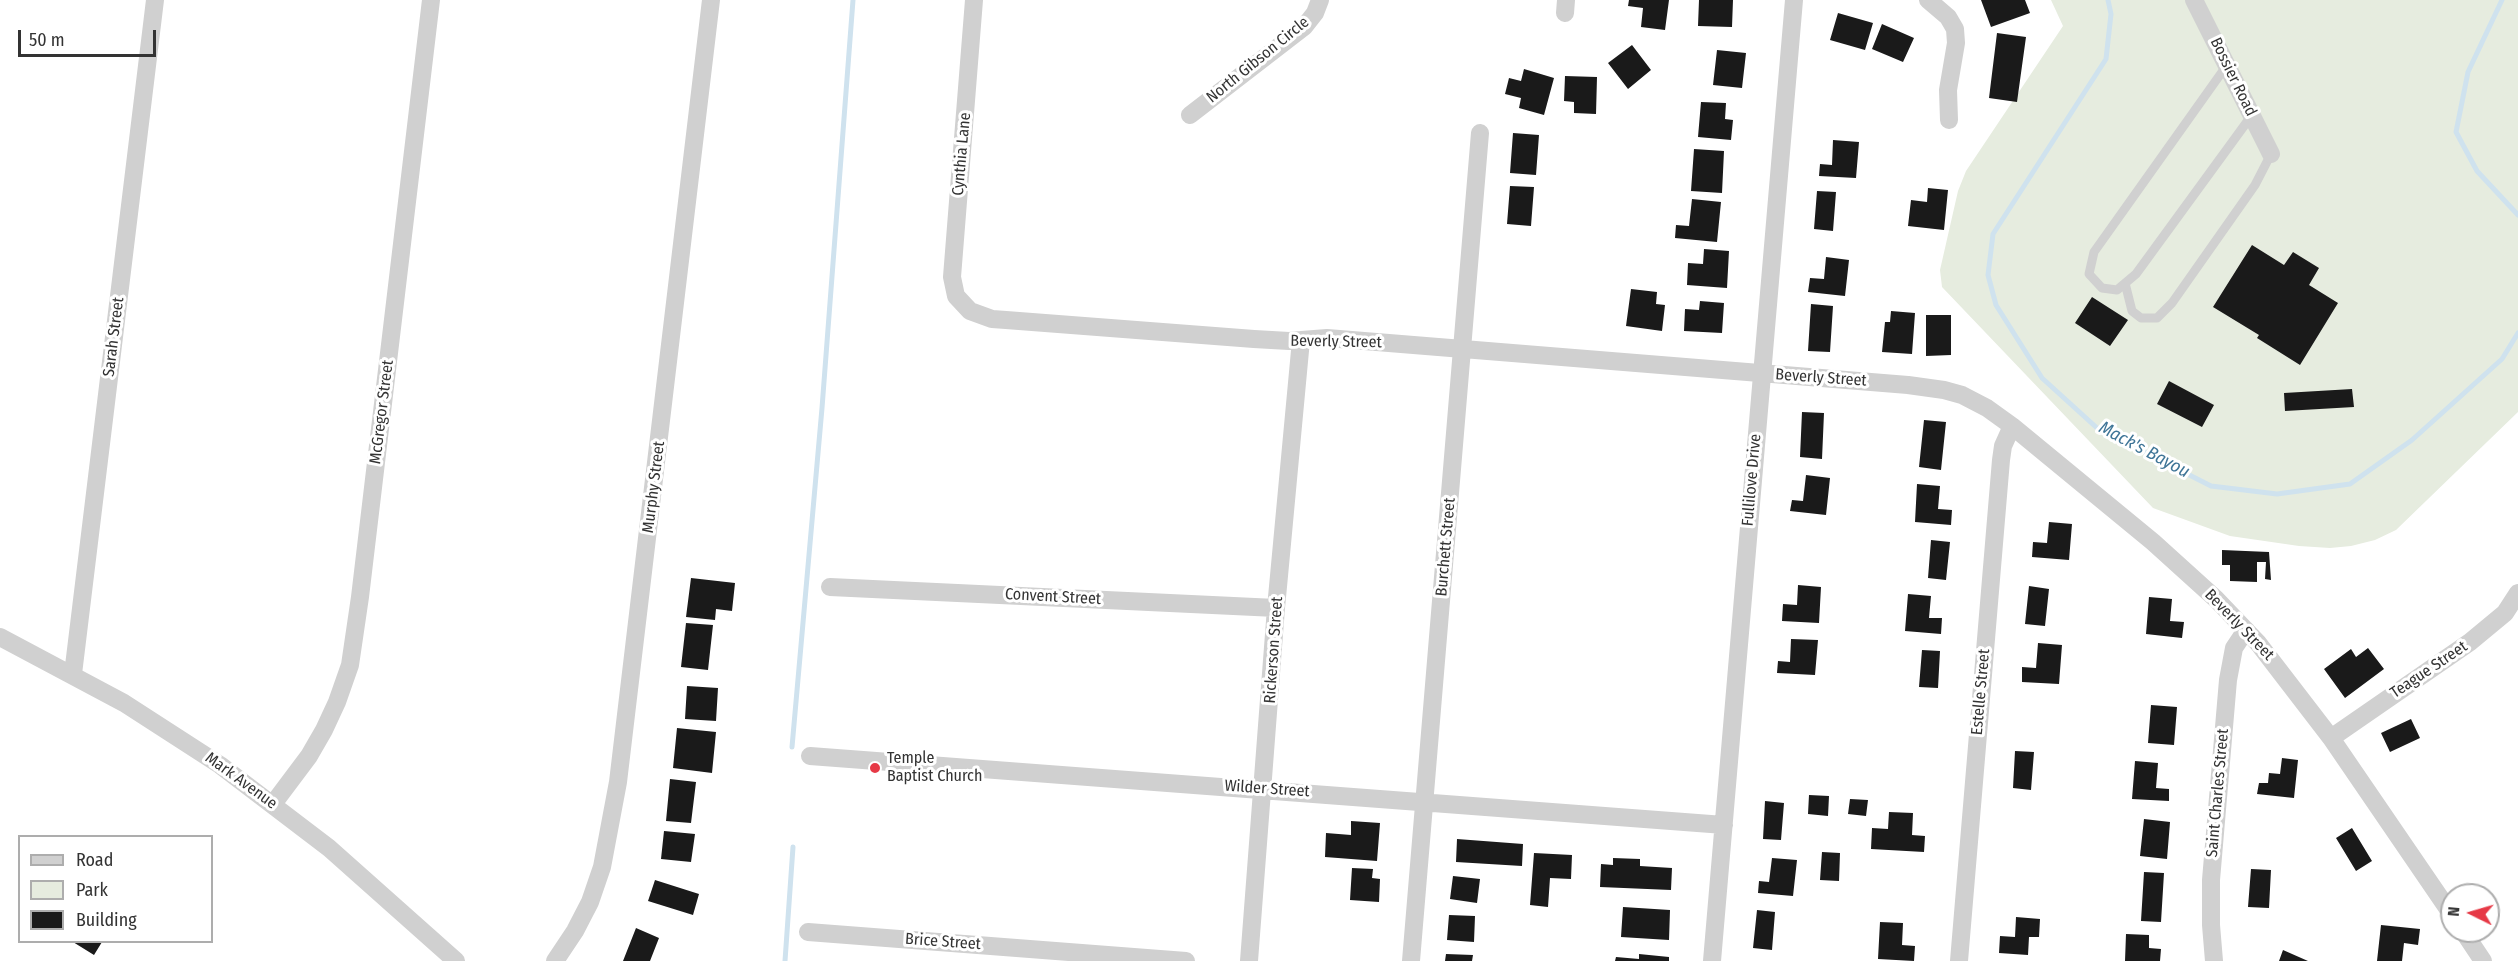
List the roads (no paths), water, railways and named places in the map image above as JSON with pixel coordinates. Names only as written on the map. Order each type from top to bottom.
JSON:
[{"type":"street","name":"Sarah Street","points":[[73,674],[155,0]]},
{"type":"street","name":"McGregor Street","points":[[273,804],[309,756],[324,730],[338,702],[350,664],[360,597],[430,0]]},
{"type":"street","name":"Murphy Street","points":[[555,961],[591,902],[602,867],[615,804],[711,0]]},
{"type":"street","name":"Cynthia Lane","points":[[962,305],[953,285],[952,268],[974,0]]},
{"type":"street","name":"North Gibson Circle","points":[[1190,115],[1304,27],[1315,13],[1320,0]]},
{"type":"street","name":"Fullilove Drive","points":[[1712,961],[1794,0]]},
{"type":"street","points":[[1928,0],[1948,17],[1955,29],[1956,43],[1948,90],[1949,120]]},
{"type":"street","name":"Bossier Road","points":[[2194,0],[2271,154]]},
{"type":"street","name":"Burchett Street","points":[[1411,961],[1480,133]]},
{"type":"street","name":"Beverly Street","points":[[962,305],[970,311],[992,319],[1254,339],[1327,338],[1761,374],[1944,390],[1976,402],[2012,426],[2153,542],[2246,630],[2288,679],[2331,738],[2440,897]]},
{"type":"street","name":"Rickerson Street","points":[[1249,961],[1276,608],[1300,340]]},
{"type":"street","name":"Estelle Street","points":[[1959,961],[2001,460],[2003,446],[2012,426]]},
{"type":"street","name":"Convent Street","points":[[830,587],[1276,608]]},
{"type":"street","name":"Teague Street","points":[[2331,738],[2477,638],[2505,613],[2518,593]]},
{"type":"street","name":"Saint Charles Street","points":[[2214,961],[2211,880],[2228,680],[2234,648],[2246,630]]},
{"type":"street","name":"Mark Avenue","points":[[0,637],[73,674],[168,729],[273,804],[329,848],[456,961]]},
{"type":"street","name":"Wilder Street","points":[[810,756],[1724,825]]},
{"type":"street","name":"Brice Street","points":[[808,932],[1186,961]]},
{"type":"street","points":[[2471,943],[2483,961]]},
{"type":"lane","points":[[2227,64],[2094,252],[2089,274],[2102,288],[2117,290],[2136,274],[2252,115]]},
{"type":"lane","points":[[2125,283],[2132,311],[2141,318],[2157,318],[2172,303],[2255,185],[2271,154]]},
{"type":"waterway","points":[[792,747],[822,408],[853,0]]},
{"type":"waterway","name":"Mack's Bayou","points":[[2108,0],[2111,14],[2106,59],[1993,234],[1988,275],[1996,305],[2042,378],[2097,428],[2211,486],[2277,494],[2350,484],[2412,440],[2502,359],[2518,333]]},
{"type":"waterway","name":"Mack's Bayou","points":[[2502,0],[2468,72],[2456,132],[2477,171],[2518,215]]},
{"type":"waterway","points":[[785,961],[793,847]]},
{"type":"place","name":"Temple Baptist Church","points":[[875,768]]}]
